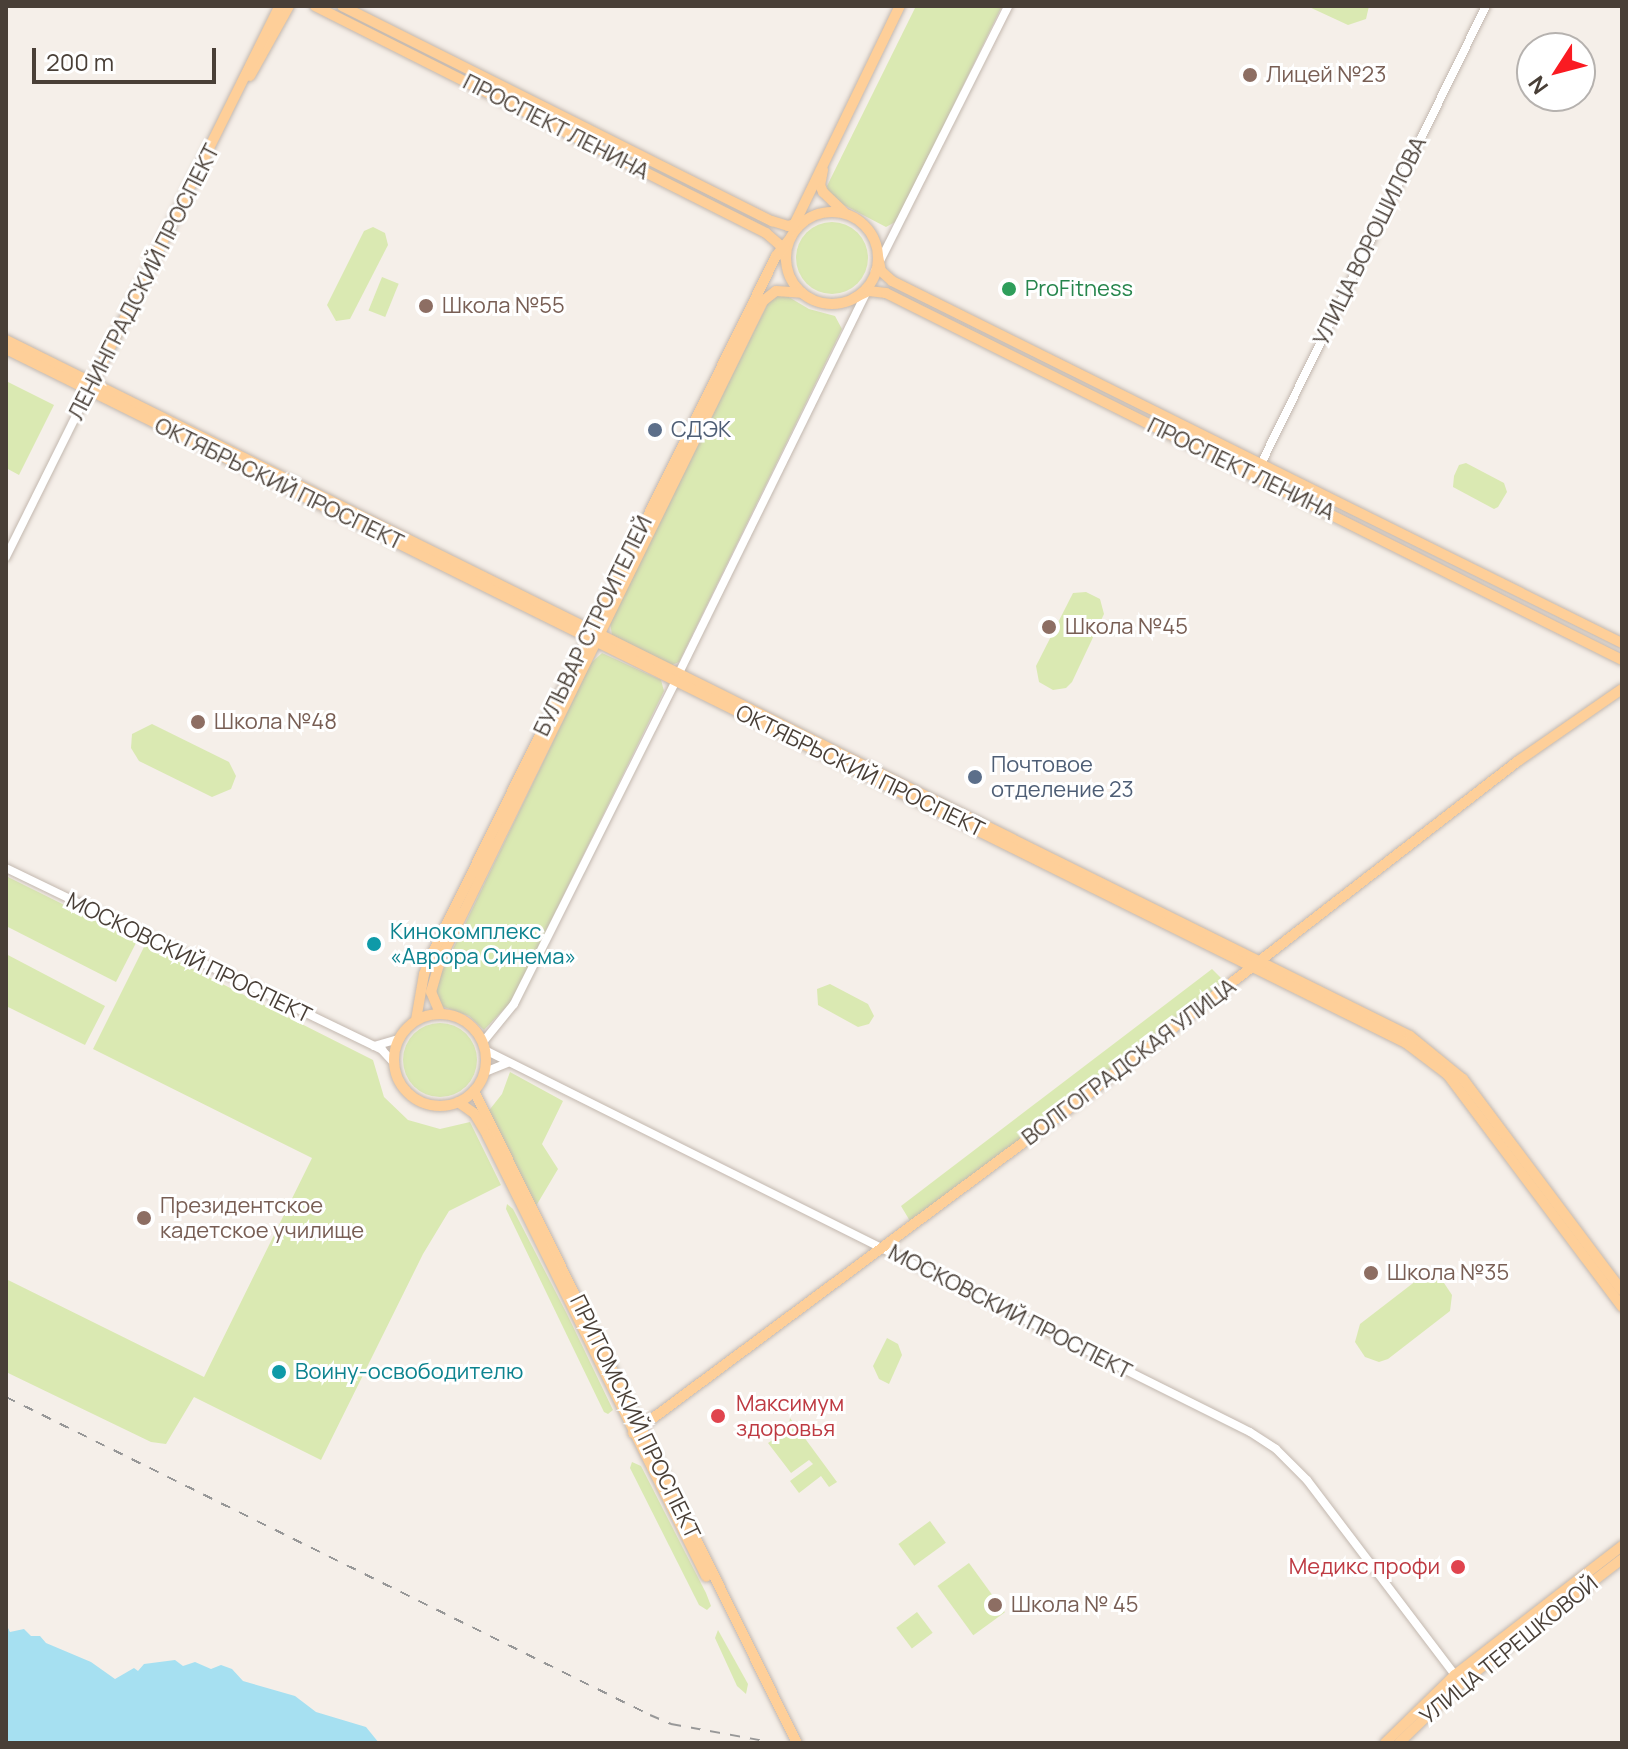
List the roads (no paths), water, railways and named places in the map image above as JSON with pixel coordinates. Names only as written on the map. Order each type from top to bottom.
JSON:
[{"type":"main road","name":"ЛЕНИНГРАДСКИЙ ПРОСПЕКТ","points":[[91,386],[244,84],[251,61],[280,6]]},
{"type":"main road","points":[[244,84],[259,65],[289,6]]},
{"type":"main road","name":"ПРОСПЕКТ ЛЕНИНА","points":[[315,6],[766,233],[781,248]]},
{"type":"main road","name":"ПРОСПЕКТ ЛЕНИНА","points":[[342,6],[795,230]]},
{"type":"main road","name":"БУЛЬВАР СТРОИТЕЛЕЙ","points":[[440,1013],[431,998],[435,971],[593,635],[781,248],[795,230],[903,6]]},
{"type":"main road","name":"БУЛЬВАР СТРОИТЕЛЕЙ","points":[[845,214],[823,192],[821,175],[903,6]]},
{"type":"main road","points":[[781,248],[789,274],[802,293],[829,304],[864,291],[877,264],[875,241],[866,227],[845,214],[822,213],[795,230],[786,260]]},
{"type":"main road","name":"ПРОСПЕКТ ЛЕНИНА","points":[[877,264],[892,281],[1622,643]]},
{"type":"main road","name":"БУЛЬВАР СТРОИТЕЛЕЙ","points":[[416,1020],[424,974],[432,954],[763,301],[776,291],[802,293]]},
{"type":"main road","name":"ПРОСПЕКТ ЛЕНИНА","points":[[864,291],[886,293],[1606,649],[1622,660]]},
{"type":"main road","name":"ОКТЯБРЬСКИЙ ПРОСПЕКТ","points":[[6,340],[91,386],[677,677],[1410,1036],[1454,1069],[1622,1291]]},
{"type":"main road","name":"ОКТЯБРЬСКИЙ ПРОСПЕКТ","points":[[6,349],[91,386]]},
{"type":"main road","name":"ВОЛГОГРАДСКАЯ УЛИЦА","points":[[638,1430],[883,1249],[1518,761],[1622,689]]},
{"type":"main road","name":"ОКТЯБРЬСКИЙ ПРОСПЕКТ","points":[[1257,963],[1406,1043],[1448,1075],[1622,1307]]},
{"type":"main road","points":[[440,1013],[465,1021],[484,1046],[485,1072],[474,1091],[458,1102],[436,1106],[413,1098],[397,1079],[393,1062],[398,1039],[416,1020],[440,1013]]},
{"type":"main road","name":"ПРИТОМСКИЙ ПРОСПЕКТ","points":[[474,1091],[790,1743]]},
{"type":"main road","name":"ПРИТОМСКИЙ ПРОСПЕКТ","points":[[458,1102],[474,1113],[487,1135],[797,1743]]},
{"type":"main road","name":"УЛИЦА ТЕРЕШКОВОЙ","points":[[1385,1743],[1455,1675],[1622,1546]]},
{"type":"main road","name":"УЛИЦА ТЕРЕШКОВОЙ","points":[[1399,1743],[1461,1683],[1622,1559]]},
{"type":"street","points":[[877,264],[1008,6]]},
{"type":"street","name":"УЛИЦА ВОРОШИЛОВА","points":[[1255,476],[1486,6]]},
{"type":"street","points":[[484,1046],[514,1004],[864,291]]},
{"type":"street","name":"ЛЕНИНГРАДСКИЙ ПРОСПЕКТ","points":[[6,557],[91,386]]},
{"type":"street","name":"МОСКОВСКИЙ ПРОСПЕКТ","points":[[6,868],[373,1046],[393,1062]]},
{"type":"street","points":[[373,1046],[398,1039]]},
{"type":"street","name":"МОСКОВСКИЙ ПРОСПЕКТ","points":[[484,1046],[508,1063],[1250,1432],[1276,1449],[1307,1480],[1455,1675]]},
{"type":"street","points":[[485,1072],[508,1063]]},
{"type":"water","points":[[6,1624],[10,1632],[24,1629],[31,1636],[40,1636],[46,1643],[91,1662],[115,1679],[134,1668],[138,1671],[144,1664],[175,1660],[183,1666],[195,1662],[211,1669],[221,1665],[232,1669],[243,1681],[295,1696],[316,1712],[366,1727],[379,1743],[6,1743]]},
{"type":"railway","points":[[6,1397],[650,1715],[671,1724],[776,1743]]},
{"type":"place","name":"Лицей №23","points":[[1250,75]]},
{"type":"place","name":"ProFitness","points":[[1009,289]]},
{"type":"place","name":"Школа №55","points":[[426,306]]},
{"type":"place","name":"СДЭК","points":[[655,430]]},
{"type":"place","name":"Школа №45","points":[[1049,627]]},
{"type":"place","name":"Школа №48","points":[[198,722]]},
{"type":"place","name":"Почтовое отделение 23","points":[[975,777]]},
{"type":"place","name":"Кинокомплекс «Аврора Синема»","points":[[374,944]]},
{"type":"place","name":"Президентское кадетское училище","points":[[144,1218]]},
{"type":"place","name":"Школа №35","points":[[1371,1273]]},
{"type":"place","name":"Воину-освободителю","points":[[279,1372]]},
{"type":"place","name":"Максимум здоровья","points":[[718,1416]]},
{"type":"place","name":"Медикс профи","points":[[1458,1567]]},
{"type":"place","name":"Школа № 45","points":[[995,1605]]}]
